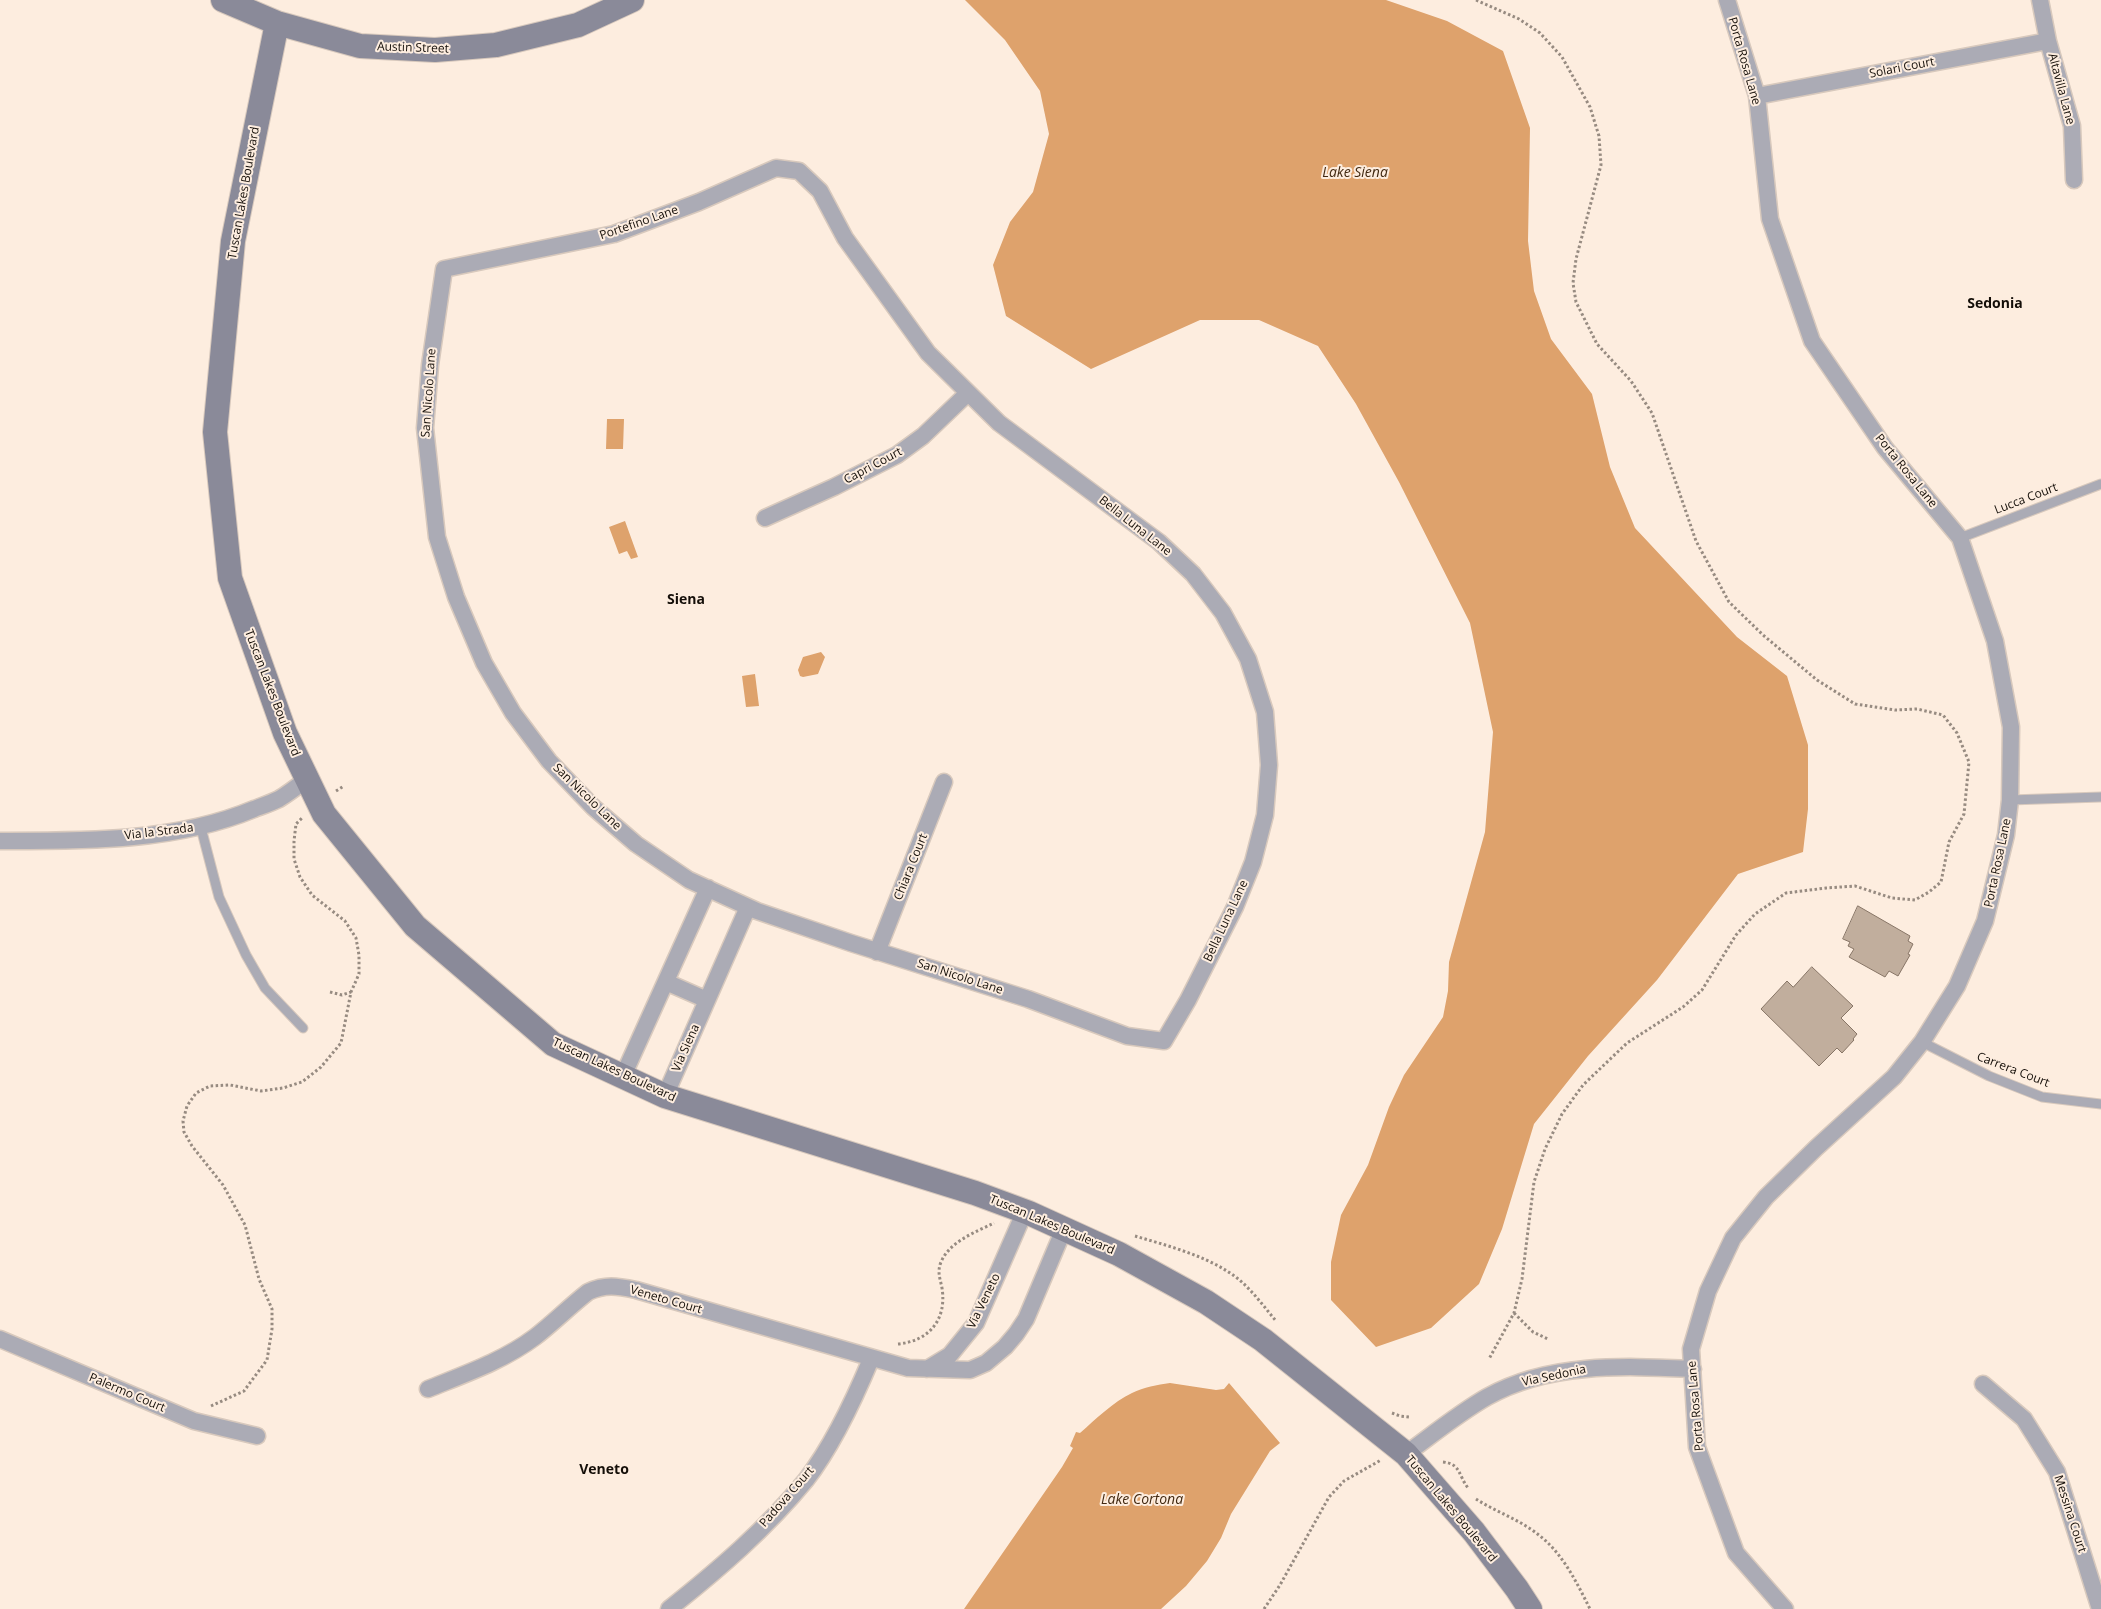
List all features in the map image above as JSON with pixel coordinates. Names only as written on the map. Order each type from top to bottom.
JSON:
[{"type":"street","name":"Austin Street","points":[[223,0],[277,23],[360,46],[435,50],[496,45],[578,25],[632,0]]},
{"type":"street","name":"Porta Rosa Lane","points":[[1727,0],[1756,96],[1770,219],[1812,341],[1885,448],[1960,538],[1996,651],[2011,727],[2010,800],[2006,835],[1986,921],[1957,986],[1922,1042],[1894,1077],[1816,1148],[1766,1197],[1733,1238],[1708,1291],[1691,1349],[1697,1447],[1736,1553],[1785,1609]]},
{"type":"street","name":"Altavilla Lane","points":[[2040,0],[2048,41],[2072,126],[2074,180]]},
{"type":"street","name":"Tuscan Lakes Boulevard","points":[[277,23],[233,241],[215,432],[230,578],[285,733],[324,814],[415,926],[553,1044],[665,1096],[975,1193],[1025,1211],[1120,1254],[1206,1302],[1263,1340],[1395,1456],[1474,1532],[1518,1589],[1530,1609]]},
{"type":"street","name":"Solari Court","points":[[1756,96],[2048,41]]},
{"type":"street","name":"Portefino Lane","points":[[444,269],[614,234],[698,202],[776,168],[799,171]]},
{"type":"street","name":"Bella Luna Lane","points":[[799,171],[820,191],[845,238],[928,353],[999,423],[1159,542],[1193,574],[1223,613],[1248,659],[1265,712],[1269,774],[1265,815],[1253,862],[1235,907],[1188,1000],[1164,1041]]},
{"type":"street","name":"San Nicolo Lane","points":[[444,269],[430,365],[424,428],[437,537],[456,597],[484,663],[513,713],[549,761],[592,807],[636,844],[689,880],[748,907],[877,952],[1028,999],[1127,1036],[1164,1041]]},
{"type":"street","name":"Capri Court","points":[[765,518],[834,487],[897,455],[924,436],[968,393]]},
{"type":"street","name":"Via la Strada","points":[[0,841],[76,840],[150,835],[201,828],[278,799],[307,779]]},
{"type":"street","name":"Chiara Court","points":[[877,952],[944,782]]},
{"type":"street","points":[[623,1076],[708,888]]},
{"type":"street","name":"Via Siena","points":[[665,1096],[748,907]]},
{"type":"street","points":[[666,982],[707,1000]]},
{"type":"street","name":"Via Veneto","points":[[927,1369],[950,1354],[976,1323],[1025,1211]]},
{"type":"street","points":[[927,1369],[970,1370],[986,1363],[1005,1347],[1026,1319],[1064,1229]]},
{"type":"street","name":"Veneto Court","points":[[428,1389],[477,1370],[502,1357],[534,1337],[588,1292],[598,1287],[611,1285],[636,1290],[871,1359],[908,1368],[927,1369]]},
{"type":"street","name":"Palermo Court","points":[[0,1339],[194,1421],[257,1436]]},
{"type":"street","name":"Padova Court","points":[[669,1609],[717,1571],[764,1526],[806,1479],[845,1418],[871,1359]]},
{"type":"street","name":"Via Sedonia","points":[[1395,1456],[1487,1397],[1526,1380],[1579,1368],[1646,1367],[1693,1369]]},
{"type":"street","name":"Messina Court","points":[[1983,1384],[2024,1419],[2057,1472],[2100,1609]]},
{"type":"lane","name":"Lucca Court","points":[[1960,538],[2101,484]]},
{"type":"lane","points":[[2010,800],[2101,797]]},
{"type":"lane","points":[[201,828],[219,897],[246,955],[265,988],[303,1028]]},
{"type":"lane","name":"Carrera Court","points":[[1922,1042],[1989,1076],[2042,1096],[2101,1104]]},
{"type":"path","points":[[1476,0],[1519,19],[1540,33],[1562,58],[1590,107],[1598,136],[1601,165],[1576,259],[1573,283],[1576,302],[1597,344],[1631,381],[1652,414],[1696,541],[1729,602],[1763,635],[1817,680],[1855,704],[1895,710],[1917,709],[1943,715],[1957,733],[1968,762],[1964,814],[1949,842],[1941,882],[1915,900],[1892,898],[1855,886],[1786,893],[1755,914],[1736,935],[1702,990],[1683,1007],[1627,1043],[1583,1085],[1562,1114],[1545,1149],[1534,1182],[1522,1279],[1514,1313],[1489,1359]]},
{"type":"path","points":[[210,1407],[244,1391],[267,1360],[272,1329],[272,1309],[259,1279],[245,1224],[223,1184],[192,1146],[184,1132],[183,1121],[187,1106],[196,1093],[210,1086],[230,1085],[261,1091],[283,1088],[302,1082],[321,1067],[341,1043],[351,992],[359,974],[359,955],[356,938],[345,921],[312,895],[300,877],[294,859],[296,824],[317,801],[344,786]]},
{"type":"path","points":[[330,992],[342,995],[351,992]]},
{"type":"path","points":[[894,1345],[910,1343],[928,1334],[938,1320],[943,1304],[942,1288],[938,1273],[942,1260],[950,1249],[962,1239],[995,1223]]},
{"type":"path","points":[[1514,1313],[1533,1332],[1548,1339]]},
{"type":"path","points":[[1264,1609],[1298,1555],[1329,1497],[1344,1481],[1395,1456]]},
{"type":"path","points":[[1440,1461],[1452,1463],[1458,1469],[1464,1483],[1476,1499],[1540,1535],[1575,1579],[1590,1609]]},
{"type":"water","name":"Lake Siena","points":[[965,0],[1386,0],[1447,21],[1503,51],[1530,128],[1528,241],[1534,291],[1551,339],[1592,394],[1610,467],[1635,528],[1737,637],[1787,676],[1808,745],[1808,809],[1803,852],[1738,874],[1657,980],[1588,1056],[1534,1124],[1502,1229],[1479,1284],[1431,1328],[1376,1347],[1331,1300],[1331,1262],[1341,1215],[1368,1165],[1389,1107],[1404,1075],[1443,1017],[1448,991],[1449,962],[1485,832],[1493,732],[1470,623],[1399,482],[1356,404],[1318,346],[1259,320],[1200,320],[1091,369],[1006,316],[993,265],[1010,222],[1033,192],[1049,134],[1040,91],[1005,40]]},
{"type":"water","points":[[607,419],[624,419],[623,449],[606,449]]},
{"type":"water","points":[[625,521],[638,557],[631,559],[627,551],[619,554],[609,527]]},
{"type":"water","points":[[821,652],[825,657],[818,674],[800,676],[798,670],[803,657]]},
{"type":"water","points":[[755,674],[759,706],[746,707],[742,676]]},
{"type":"water","name":"Lake Cortona","points":[[1170,1383],[1216,1390],[1224,1389],[1229,1383],[1280,1443],[1270,1451],[1231,1514],[1221,1538],[1207,1561],[1186,1586],[1161,1609],[964,1609],[1062,1467],[1073,1448],[1070,1446],[1076,1432],[1080,1433],[1111,1406],[1132,1393],[1155,1385]]},
{"type":"building","points":[[1858,906],[1910,936],[1908,941],[1913,944],[1908,954],[1910,955],[1898,976],[1889,971],[1885,977],[1849,957],[1854,949],[1848,946],[1850,942],[1843,939]]},
{"type":"building","points":[[1812,967],[1853,1006],[1841,1018],[1857,1034],[1842,1053],[1837,1048],[1819,1066],[1761,1009],[1787,981],[1793,987]]},
{"type":"district","name":"Sedonia","points":[[1995,304]]},
{"type":"district","name":"Siena","points":[[686,600]]},
{"type":"district","name":"Veneto","points":[[604,1470]]}]
